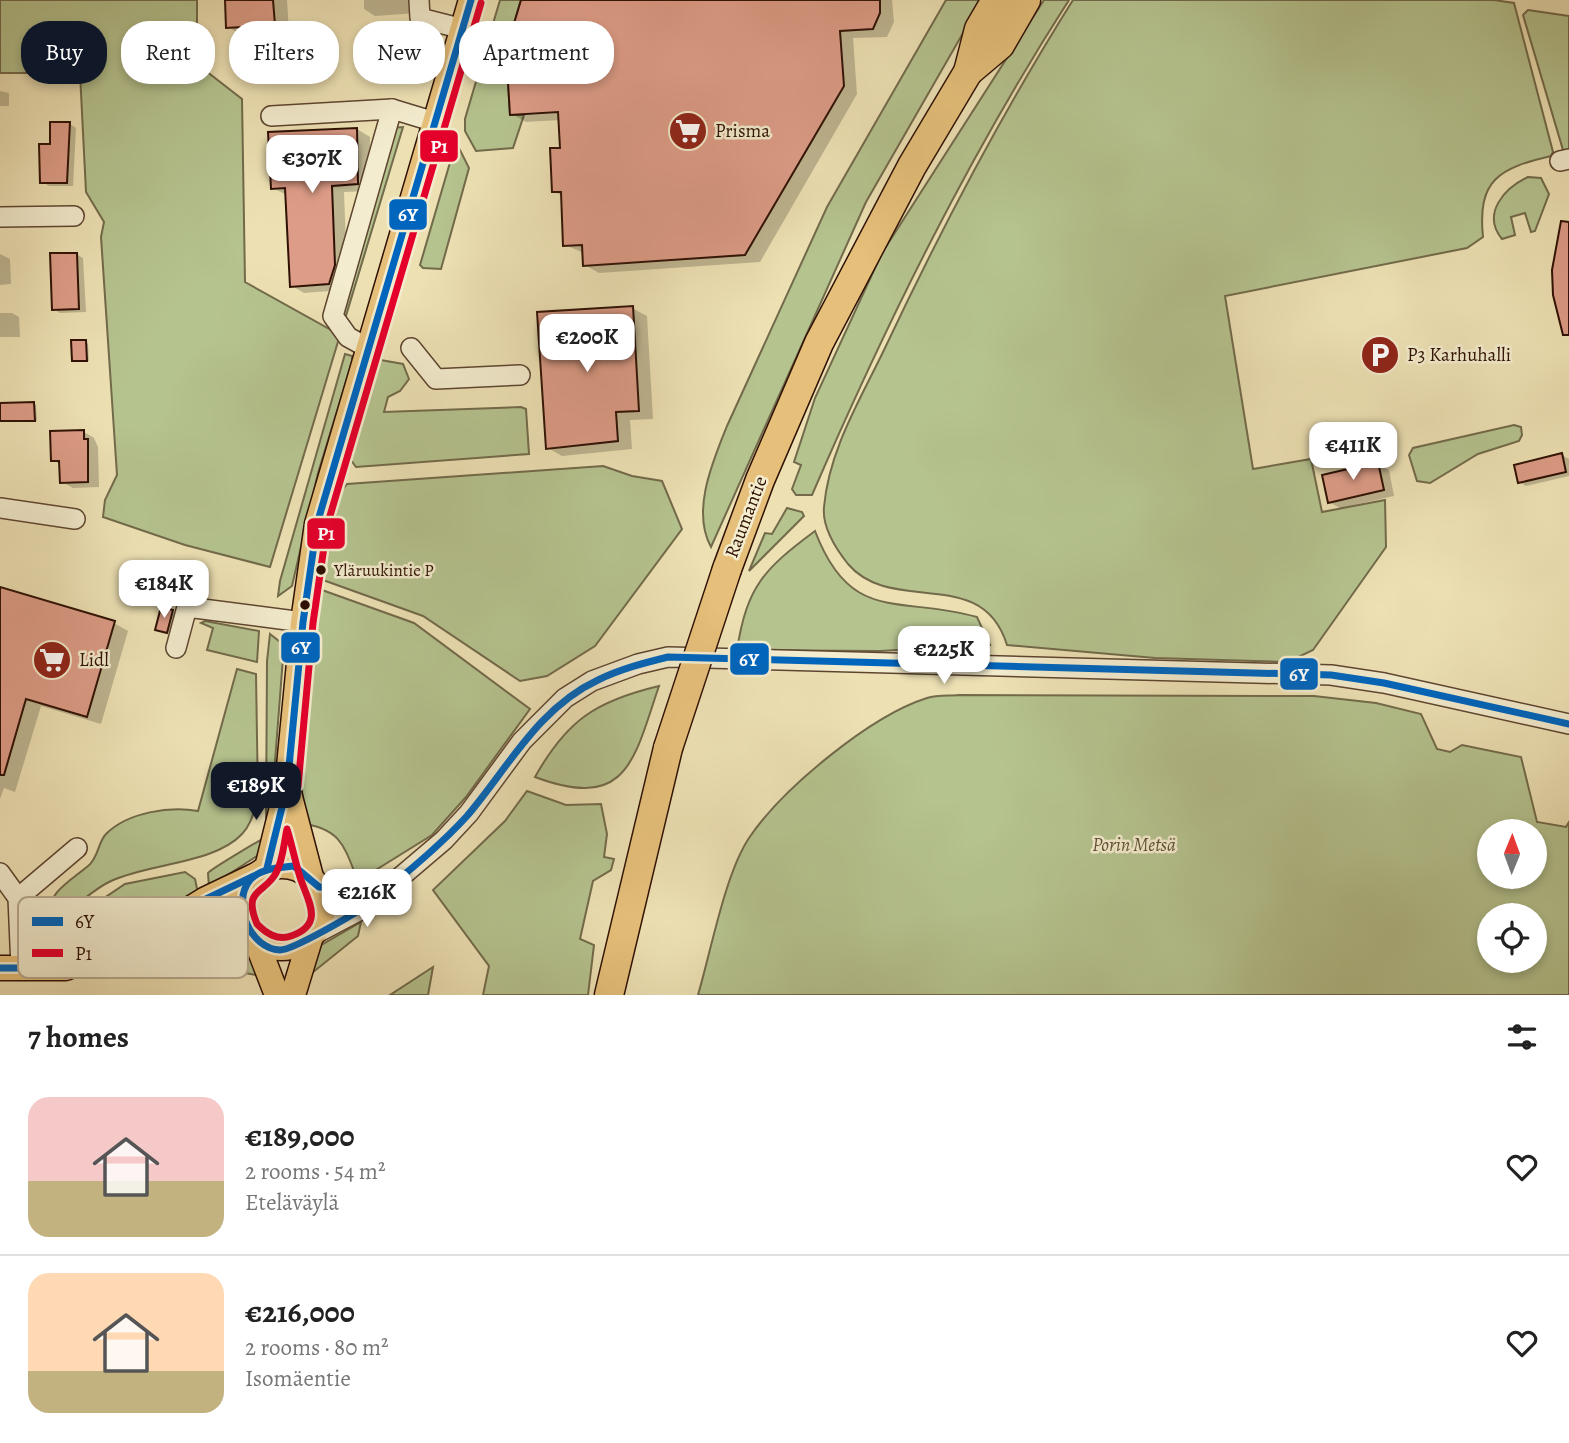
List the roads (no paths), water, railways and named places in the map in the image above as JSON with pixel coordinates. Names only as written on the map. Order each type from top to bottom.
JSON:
[{"type":"highway","name":"Raumantie","points":[[609,995],[668,748],[727,569],[760,480],[819,343],[912,166],[968,72],[979,29],[996,0]]},
{"type":"highway","name":"Raumantie","points":[[968,72],[1000,45],[1026,0]]},
{"type":"main road","points":[[465,21],[471,0]]},
{"type":"main road","points":[[242,897],[244,888],[260,872],[287,787],[303,622],[317,523],[459,42]]},
{"type":"main road","points":[[250,932],[280,948],[298,947],[320,927],[323,908],[287,787]]},
{"type":"main road","points":[[210,897],[260,872],[294,866],[315,882]]},
{"type":"main road","points":[[248,927],[277,995]]},
{"type":"main road","points":[[293,995],[311,936]]},
{"type":"street","points":[[419,0],[420,18],[459,28]]},
{"type":"street","points":[[271,116],[391,109],[435,122]]},
{"type":"street","points":[[368,348],[348,337],[333,316],[391,109]]},
{"type":"street","points":[[0,217],[74,216]]},
{"type":"street","points":[[411,348],[436,379],[520,375]]},
{"type":"street","points":[[0,508],[75,519]]},
{"type":"street","points":[[176,648],[187,607],[303,622]]},
{"type":"street","points":[[311,936],[364,908],[444,840],[469,813],[522,741],[565,698],[592,681],[638,664],[668,657],[1331,675],[1384,683],[1569,724]]},
{"type":"street","points":[[19,897],[77,848]]},
{"type":"street","points":[[0,873],[18,898],[10,968]]},
{"type":"street","points":[[315,882],[357,889],[394,880]]},
{"type":"place","name":"Prisma","points":[[688,131]]},
{"type":"place","name":"P3 Karhuhalli","points":[[1380,355]]},
{"type":"place","name":"Yläruukintie P","points":[[321,570]]},
{"type":"place","name":"Lidl","points":[[52,660]]},
{"type":"park label","name":"Porin Metsä","points":[[1134,845]]}]
